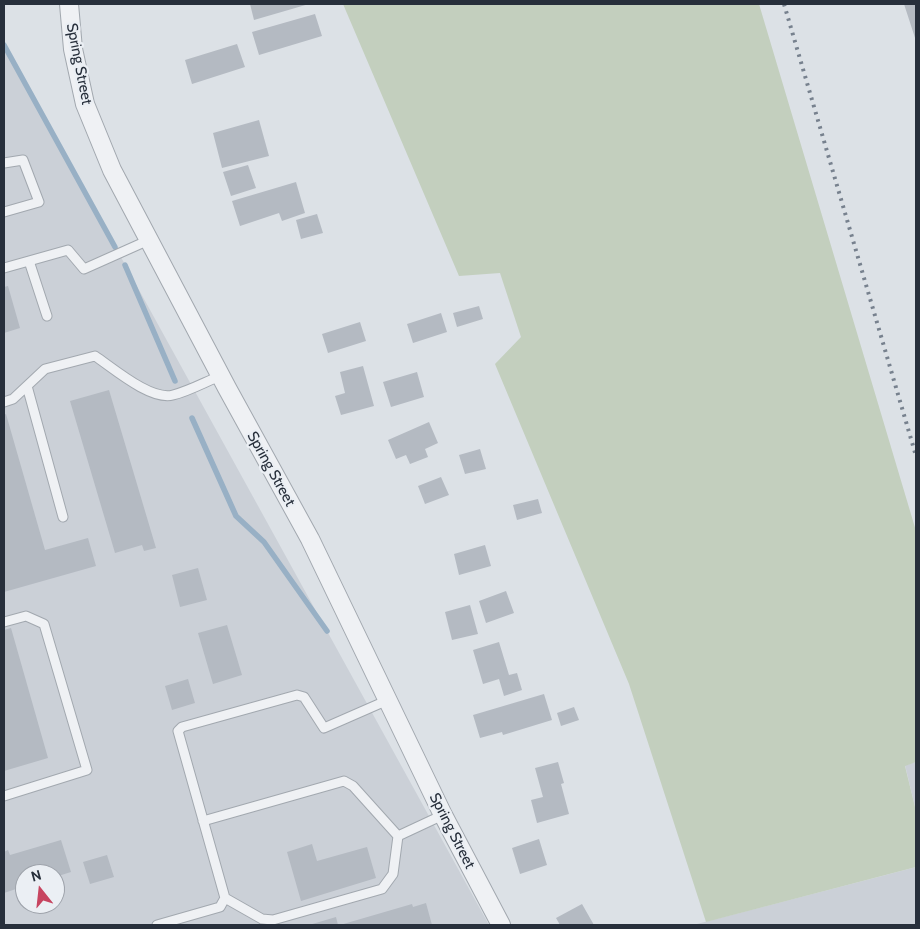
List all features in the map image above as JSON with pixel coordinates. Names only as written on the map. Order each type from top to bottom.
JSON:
[{"type":"street","name":"Spring Street","points":[[69,4],[73,49],[85,104],[112,170],[220,376],[310,539],[443,815],[501,925]]},
{"type":"lane","points":[[4,163],[22,160],[39,202],[4,212]]},
{"type":"lane","points":[[4,268],[68,250],[84,268],[149,240]]},
{"type":"lane","points":[[29,261],[47,316]]},
{"type":"lane","points":[[4,402],[13,399],[45,369],[95,356],[150,392],[161,396],[172,396],[220,376]]},
{"type":"lane","points":[[27,386],[63,518]]},
{"type":"lane","points":[[4,622],[26,616],[44,624],[87,770],[4,796]]},
{"type":"lane","points":[[203,821],[344,781],[353,786],[398,836],[393,874],[382,889],[273,920],[262,919],[225,898],[203,821],[178,732],[182,727],[297,695],[304,697],[324,728],[388,700]]},
{"type":"lane","points":[[398,836],[443,815]]},
{"type":"lane","points":[[157,925],[220,906],[225,898]]},
{"type":"shaded area","points":[[4,45],[489,925],[4,925]]},
{"type":"shaded area","points":[[916,762],[916,811],[905,765]]},
{"type":"shaded area","points":[[916,867],[916,925],[693,925],[882,876]]},
{"type":"green space","points":[[343,4],[759,4],[916,531],[916,762],[905,766],[916,811],[916,867],[706,922],[629,684],[495,364],[521,337],[500,273],[459,276]]},
{"type":"building","points":[[250,4],[309,4],[254,20]]},
{"type":"building","points":[[904,4],[916,4],[916,41]]},
{"type":"building","points":[[315,14],[322,36],[259,55],[252,32]]},
{"type":"building","points":[[237,44],[245,67],[192,84],[185,60]]},
{"type":"building","points":[[259,120],[269,156],[222,168],[213,133]]},
{"type":"building","points":[[248,165],[256,188],[231,196],[223,172]]},
{"type":"building","points":[[296,182],[305,213],[282,221],[279,213],[240,226],[232,201]]},
{"type":"building","points":[[317,214],[323,233],[301,239],[296,220]]},
{"type":"building","points":[[8,286],[20,328],[4,333],[4,287]]},
{"type":"building","points":[[479,306],[483,319],[457,327],[453,313]]},
{"type":"building","points":[[441,313],[447,332],[413,343],[407,324]]},
{"type":"building","points":[[360,322],[366,341],[328,353],[322,334]]},
{"type":"building","points":[[363,366],[374,406],[341,415],[335,396],[345,393],[340,372]]},
{"type":"building","points":[[417,372],[424,397],[391,407],[383,382]]},
{"type":"building","points":[[109,390],[156,548],[144,551],[142,545],[115,553],[70,401]]},
{"type":"building","points":[[6,414],[45,550],[88,538],[96,566],[4,592],[4,415]]},
{"type":"building","points":[[429,422],[438,443],[425,449],[428,457],[410,464],[406,455],[396,459],[388,440]]},
{"type":"building","points":[[480,449],[486,469],[465,474],[459,455]]},
{"type":"building","points":[[441,477],[449,495],[425,504],[418,486]]},
{"type":"building","points":[[538,499],[542,513],[517,520],[513,505]]},
{"type":"building","points":[[485,545],[491,566],[459,575],[454,554]]},
{"type":"building","points":[[198,568],[207,600],[180,607],[172,575]]},
{"type":"building","points":[[506,591],[514,613],[486,623],[479,601]]},
{"type":"building","points":[[470,605],[478,634],[452,640],[445,612]]},
{"type":"building","points":[[227,625],[242,675],[213,684],[198,633]]},
{"type":"building","points":[[11,628],[48,758],[4,771],[4,630]]},
{"type":"building","points":[[499,642],[509,675],[517,673],[522,690],[504,696],[499,679],[483,684],[473,650]]},
{"type":"building","points":[[188,679],[195,703],[172,710],[165,686]]},
{"type":"building","points":[[544,694],[552,720],[503,735],[502,732],[480,738],[473,715]]},
{"type":"building","points":[[574,707],[579,720],[561,726],[557,713]]},
{"type":"building","points":[[558,762],[564,783],[561,784],[569,814],[537,823],[531,800],[543,797],[535,768]]},
{"type":"building","points":[[539,839],[547,865],[520,874],[512,848]]},
{"type":"building","points":[[61,840],[71,872],[65,874],[65,864],[15,864],[15,889],[4,893],[4,852],[8,850],[10,855]]},
{"type":"building","points":[[312,844],[317,861],[367,847],[376,878],[301,901],[287,852]]},
{"type":"building","points":[[107,855],[114,877],[90,884],[83,862]]},
{"type":"building","points":[[426,903],[432,925],[340,925],[412,904],[413,907]]},
{"type":"building","points":[[582,904],[594,925],[560,925],[556,918]]},
{"type":"building","points":[[336,917],[338,925],[309,925]]},
{"type":"waterway","points":[[4,45],[115,247]]},
{"type":"waterway","points":[[125,265],[175,381]]},
{"type":"waterway","points":[[192,418],[236,516],[264,542],[327,631]]},
{"type":"railway","points":[[784,4],[916,456]]}]
